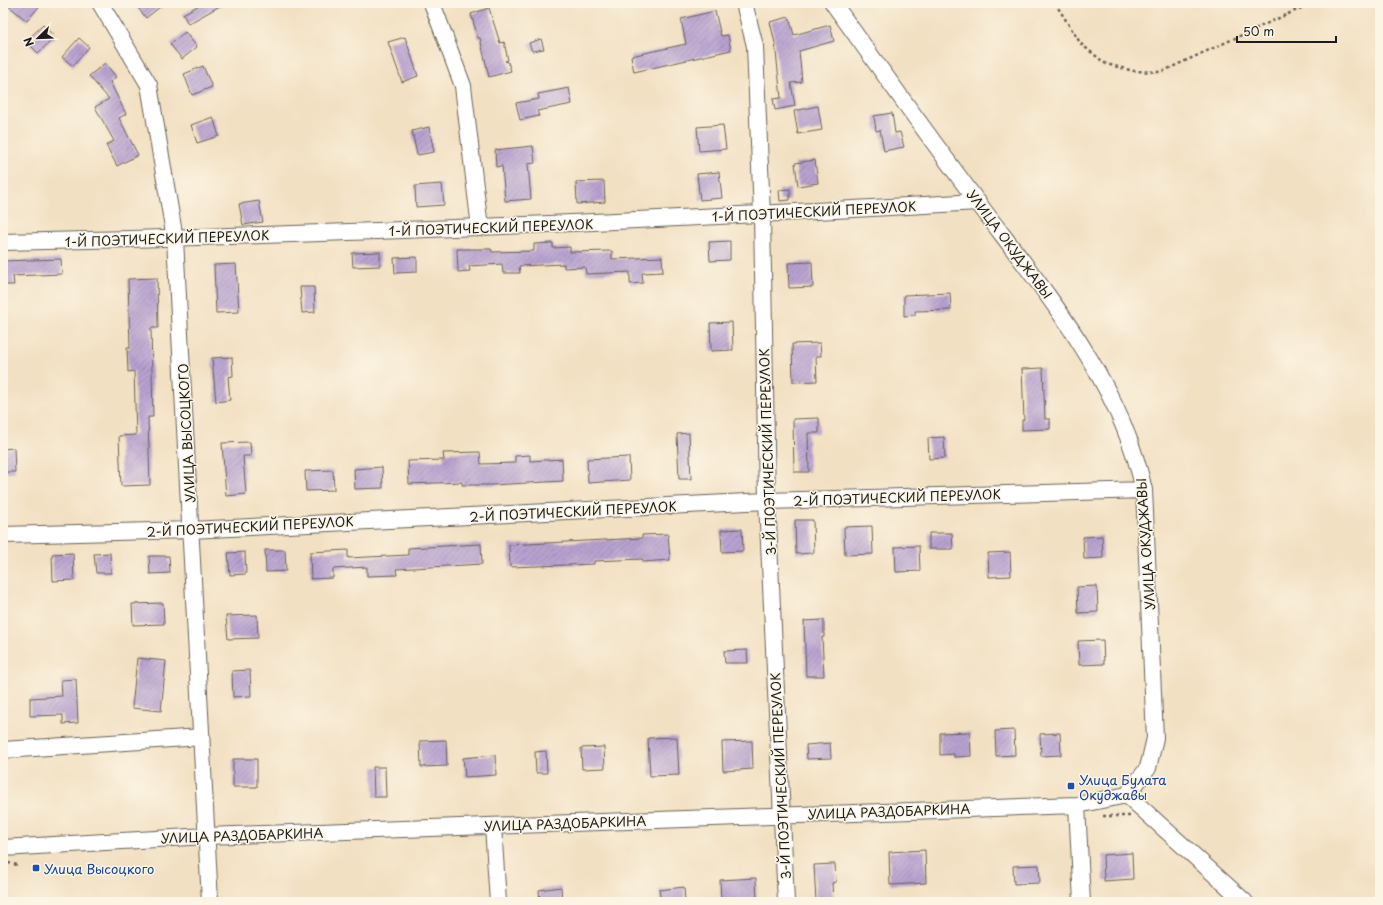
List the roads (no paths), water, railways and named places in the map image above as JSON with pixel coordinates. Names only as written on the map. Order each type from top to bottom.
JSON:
[{"type":"street","name":"УЛИЦА ВЫСОЦКОГО","points":[[100,3],[149,85],[175,238],[210,902]]},
{"type":"street","points":[[432,3],[463,86],[480,228]]},
{"type":"street","name":"3-Й ПОЭТИЧЕСКИЙ ПЕРЕУЛОК","points":[[744,3],[755,46],[762,215],[767,501],[786,902]]},
{"type":"street","name":"УЛИЦА ОКУДЖАВЫ","points":[[833,3],[1058,310],[1087,354],[1110,397],[1128,436],[1144,490],[1155,738],[1148,768],[1127,795]]},
{"type":"street","name":"1-Й ПОЭТИЧЕСКИЙ ПЕРЕУЛОК","points":[[3,242],[480,228],[762,215],[978,202]]},
{"type":"street","name":"2-Й ПОЭТИЧЕСКИЙ ПЕРЕУЛОК","points":[[3,535],[191,530],[767,501],[1144,490]]},
{"type":"street","points":[[3,750],[202,738]]},
{"type":"street","points":[[1127,795],[1245,902]]},
{"type":"street","name":"УЛИЦА РАЗДОБАРКИНА","points":[[3,848],[207,836],[1077,805],[1127,795]]},
{"type":"street","points":[[1077,805],[1082,902]]},
{"type":"street","points":[[493,826],[498,902]]},
{"type":"place","name":"Улица Булата Окуджавы","points":[[1071,786]]},
{"type":"place","name":"Улица Высоцкого","points":[[36,868]]}]
